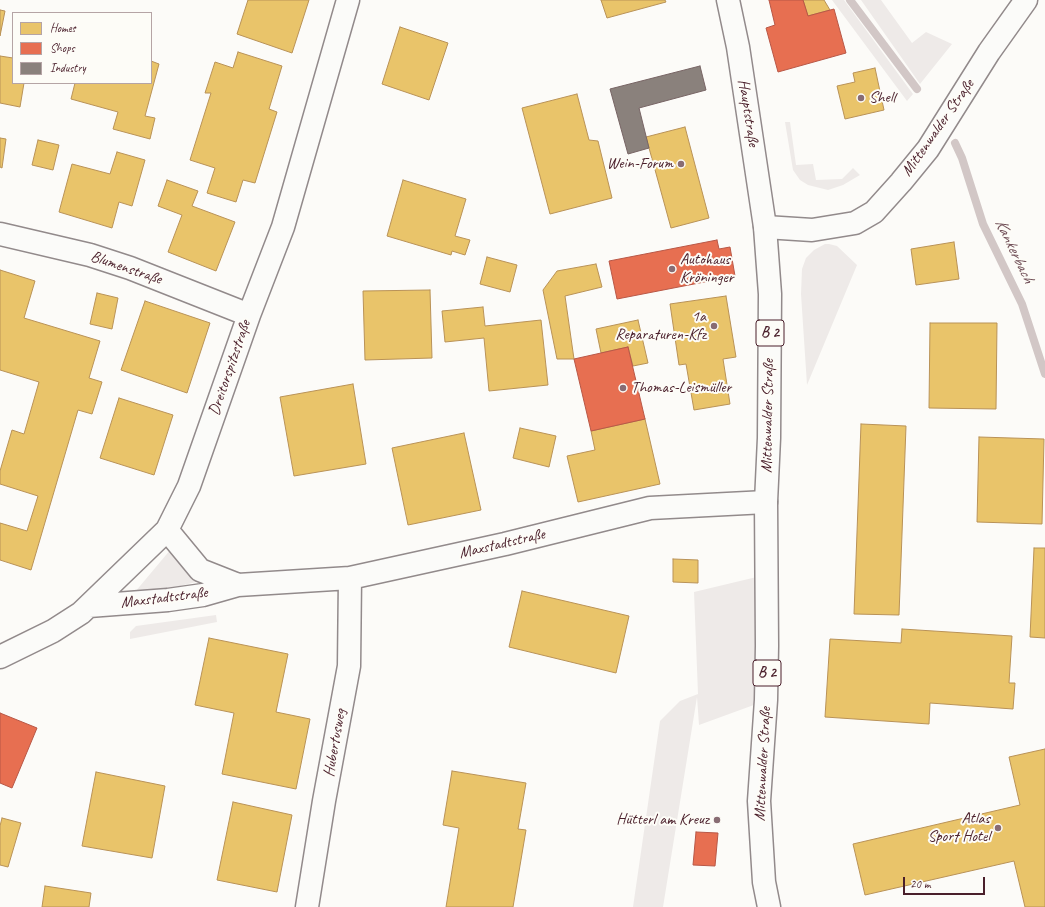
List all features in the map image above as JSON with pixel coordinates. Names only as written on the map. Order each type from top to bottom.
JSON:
[{"type":"street","name":"Dreitorspitzstraße","points":[[0,657],[53,631],[82,613],[167,530],[189,486],[249,315],[283,227],[348,0]]},
{"type":"street","name":"Hauptstraße","points":[[728,0],[738,47],[765,227]]},
{"type":"street","name":"Mittenwalder Straße","points":[[769,907],[764,882],[758,800],[766,700],[767,646],[766,502],[769,438],[770,294],[765,227],[812,230],[855,223],[874,212],[928,149],[989,52],[1026,0]]},
{"type":"street","name":"Blumenstraße","points":[[0,234],[90,255],[130,268],[249,315]]},
{"type":"street","name":"Maxstadtstraße","points":[[89,606],[168,600],[203,595],[238,585],[350,578],[505,544],[650,508],[766,502]]},
{"type":"street","name":"Maxstadtstraße","points":[[167,530],[200,570],[238,585]]},
{"type":"street","name":"Hubertusweg","points":[[307,907],[324,801],[349,666],[350,578]]},
{"type":"shaded area","points":[[832,0],[844,0],[913,94],[907,101]]},
{"type":"shaded area","points":[[861,0],[881,0],[912,43],[926,32],[952,44],[920,84]]},
{"type":"shaded area","points":[[785,122],[790,122],[796,165],[813,164],[816,180],[842,179],[853,168],[860,175],[843,185],[828,190],[808,185],[800,180],[793,170]]},
{"type":"shaded area","points":[[825,244],[837,246],[857,265],[807,385],[801,294],[802,269],[806,258],[814,250]]},
{"type":"shaded area","points":[[171,549],[200,581],[140,596],[135,592]]},
{"type":"shaded area","points":[[765,575],[762,702],[699,725],[697,697],[663,907],[633,907],[660,721],[680,701],[698,694],[694,592]]},
{"type":"shaded area","points":[[216,615],[217,622],[130,639],[130,632],[136,626]]},
{"type":"building: Homes","points":[[248,0],[309,0],[292,53],[237,34]]},
{"type":"building: Homes","points":[[601,0],[665,0],[666,2],[607,18]]},
{"type":"building: Homes","points":[[803,0],[824,0],[830,10],[808,16]]},
{"type":"building: Homes","points":[[0,10],[5,11],[0,36]]},
{"type":"building: Homes","points":[[400,27],[448,43],[429,100],[382,84]]},
{"type":"building: Homes","points":[[238,52],[282,66],[269,109],[277,112],[255,183],[243,180],[236,202],[207,193],[215,168],[190,160],[211,93],[205,93],[215,62],[233,68]]},
{"type":"building: Homes","points":[[0,56],[12,58],[12,84],[24,84],[20,107],[0,103]]},
{"type":"building: Homes","points":[[152,61],[159,64],[145,116],[155,118],[150,139],[113,129],[118,112],[71,99],[75,84],[152,84]]},
{"type":"building: Homes","name":"Shell","points":[[875,68],[884,110],[845,119],[837,86],[855,82],[853,73]]},
{"type":"building: Homes","points":[[577,94],[589,140],[598,141],[612,198],[550,214],[522,108]]},
{"type":"building: Homes","points":[[685,127],[709,218],[671,228],[646,137]]},
{"type":"building: Homes","points":[[0,138],[6,139],[2,168],[0,167]]},
{"type":"building: Homes","points":[[38,140],[59,145],[53,170],[32,165]]},
{"type":"building: Homes","points":[[117,152],[145,160],[132,206],[119,202],[112,228],[59,212],[72,164],[110,174]]},
{"type":"building: Homes","points":[[167,180],[198,191],[192,206],[235,222],[216,271],[168,252],[182,215],[158,206]]},
{"type":"building: Homes","points":[[403,180],[466,199],[455,236],[470,240],[465,255],[452,251],[451,255],[387,236]]},
{"type":"building: Homes","points":[[954,242],[959,279],[916,285],[911,249]]},
{"type":"building: Homes","points":[[487,257],[517,265],[510,292],[480,284]]},
{"type":"building: Homes","points":[[596,264],[602,287],[565,296],[574,359],[557,359],[543,290],[557,271]]},
{"type":"building: Homes","points":[[0,270],[35,281],[24,318],[100,341],[89,378],[102,382],[92,414],[78,410],[31,570],[0,560],[0,523],[27,531],[38,496],[0,484],[0,471],[12,430],[24,434],[39,382],[0,370]]},
{"type":"building: Homes","points":[[430,290],[432,358],[365,360],[363,291]]},
{"type":"building: Homes","points":[[97,293],[118,298],[112,329],[90,324]]},
{"type":"building: Homes","points":[[726,296],[736,357],[723,359],[730,404],[694,410],[686,364],[679,365],[670,304]]},
{"type":"building: Homes","points":[[145,301],[210,323],[187,393],[121,370]]},
{"type":"building: Homes","points":[[483,307],[485,326],[541,320],[548,385],[489,391],[484,338],[445,342],[442,311]]},
{"type":"building: Homes","points":[[638,320],[648,363],[633,366],[628,347],[601,353],[596,329]]},
{"type":"building: Homes","points":[[930,323],[997,323],[996,409],[929,408]]},
{"type":"building: Homes","points":[[353,384],[366,464],[294,476],[280,397]]},
{"type":"building: Homes","points":[[119,398],[173,415],[154,475],[100,458]]},
{"type":"building: Homes","points":[[645,419],[660,484],[578,502],[567,456],[595,450],[591,431]]},
{"type":"building: Homes","points":[[861,424],[906,426],[899,615],[854,614]]},
{"type":"building: Homes","points":[[520,428],[556,436],[549,467],[513,458]]},
{"type":"building: Homes","points":[[464,433],[481,510],[408,525],[392,448]]},
{"type":"building: Homes","points":[[979,437],[1044,439],[1042,524],[977,522]]},
{"type":"building: Homes","points":[[1034,548],[1045,548],[1045,638],[1030,637]]},
{"type":"building: Homes","points":[[673,559],[698,560],[698,583],[673,582]]},
{"type":"building: Homes","points":[[522,591],[629,616],[616,673],[509,647]]},
{"type":"building: Homes","points":[[902,629],[1012,636],[1009,683],[1015,683],[1013,709],[930,703],[929,724],[825,717],[830,639],[901,643]]},
{"type":"building: Homes","points":[[209,638],[288,654],[276,712],[310,719],[296,789],[222,774],[234,713],[195,705]]},
{"type":"building: Homes","points":[[1045,749],[1045,907],[1025,907],[1014,861],[865,895],[853,844],[1020,805],[1009,757]]},
{"type":"building: Homes","points":[[452,771],[526,783],[518,829],[526,830],[513,907],[446,907],[459,828],[443,825]]},
{"type":"building: Homes","points":[[96,772],[165,786],[152,858],[82,846]]},
{"type":"building: Homes","points":[[233,802],[292,815],[277,892],[217,880]]},
{"type":"building: Homes","points":[[2,818],[21,823],[8,867],[0,865],[0,826]]},
{"type":"building: Homes","points":[[45,886],[91,893],[89,907],[42,907]]},
{"type":"building: Shops","name":"Shell","points":[[769,0],[803,0],[808,16],[834,9],[846,53],[778,72],[766,28],[775,25]]},
{"type":"building: Shops","name":"Autohaus Kröninger","points":[[717,240],[719,249],[730,247],[735,276],[617,299],[609,261]]},
{"type":"building: Shops","points":[[628,347],[645,419],[591,431],[574,359]]},
{"type":"building: Shops","points":[[0,713],[37,728],[12,788],[0,783]]},
{"type":"building: Shops","points":[[696,832],[718,833],[715,866],[693,865]]},
{"type":"building: Industry","points":[[700,66],[706,90],[639,108],[649,148],[628,154],[610,89]]},
{"type":"waterway","name":"Kankerbach","points":[[850,0],[917,89]]},
{"type":"waterway","name":"Kankerbach","points":[[955,143],[962,158],[983,224],[1022,304],[1045,374]]},
{"type":"place","name":"Shell","points":[[861,98]]},
{"type":"place","name":"Wein-Forum","points":[[681,164]]},
{"type":"place","name":"Autohaus Kröninger","points":[[672,269]]},
{"type":"place","name":"1a Reparaturen-Kfz","points":[[714,326]]},
{"type":"place","name":"Thomas-Leismüller","points":[[623,388]]},
{"type":"place","name":"Hütterl am Kreuz","points":[[717,820]]},
{"type":"place","name":"Atlas Sport Hotel","points":[[998,828]]}]
